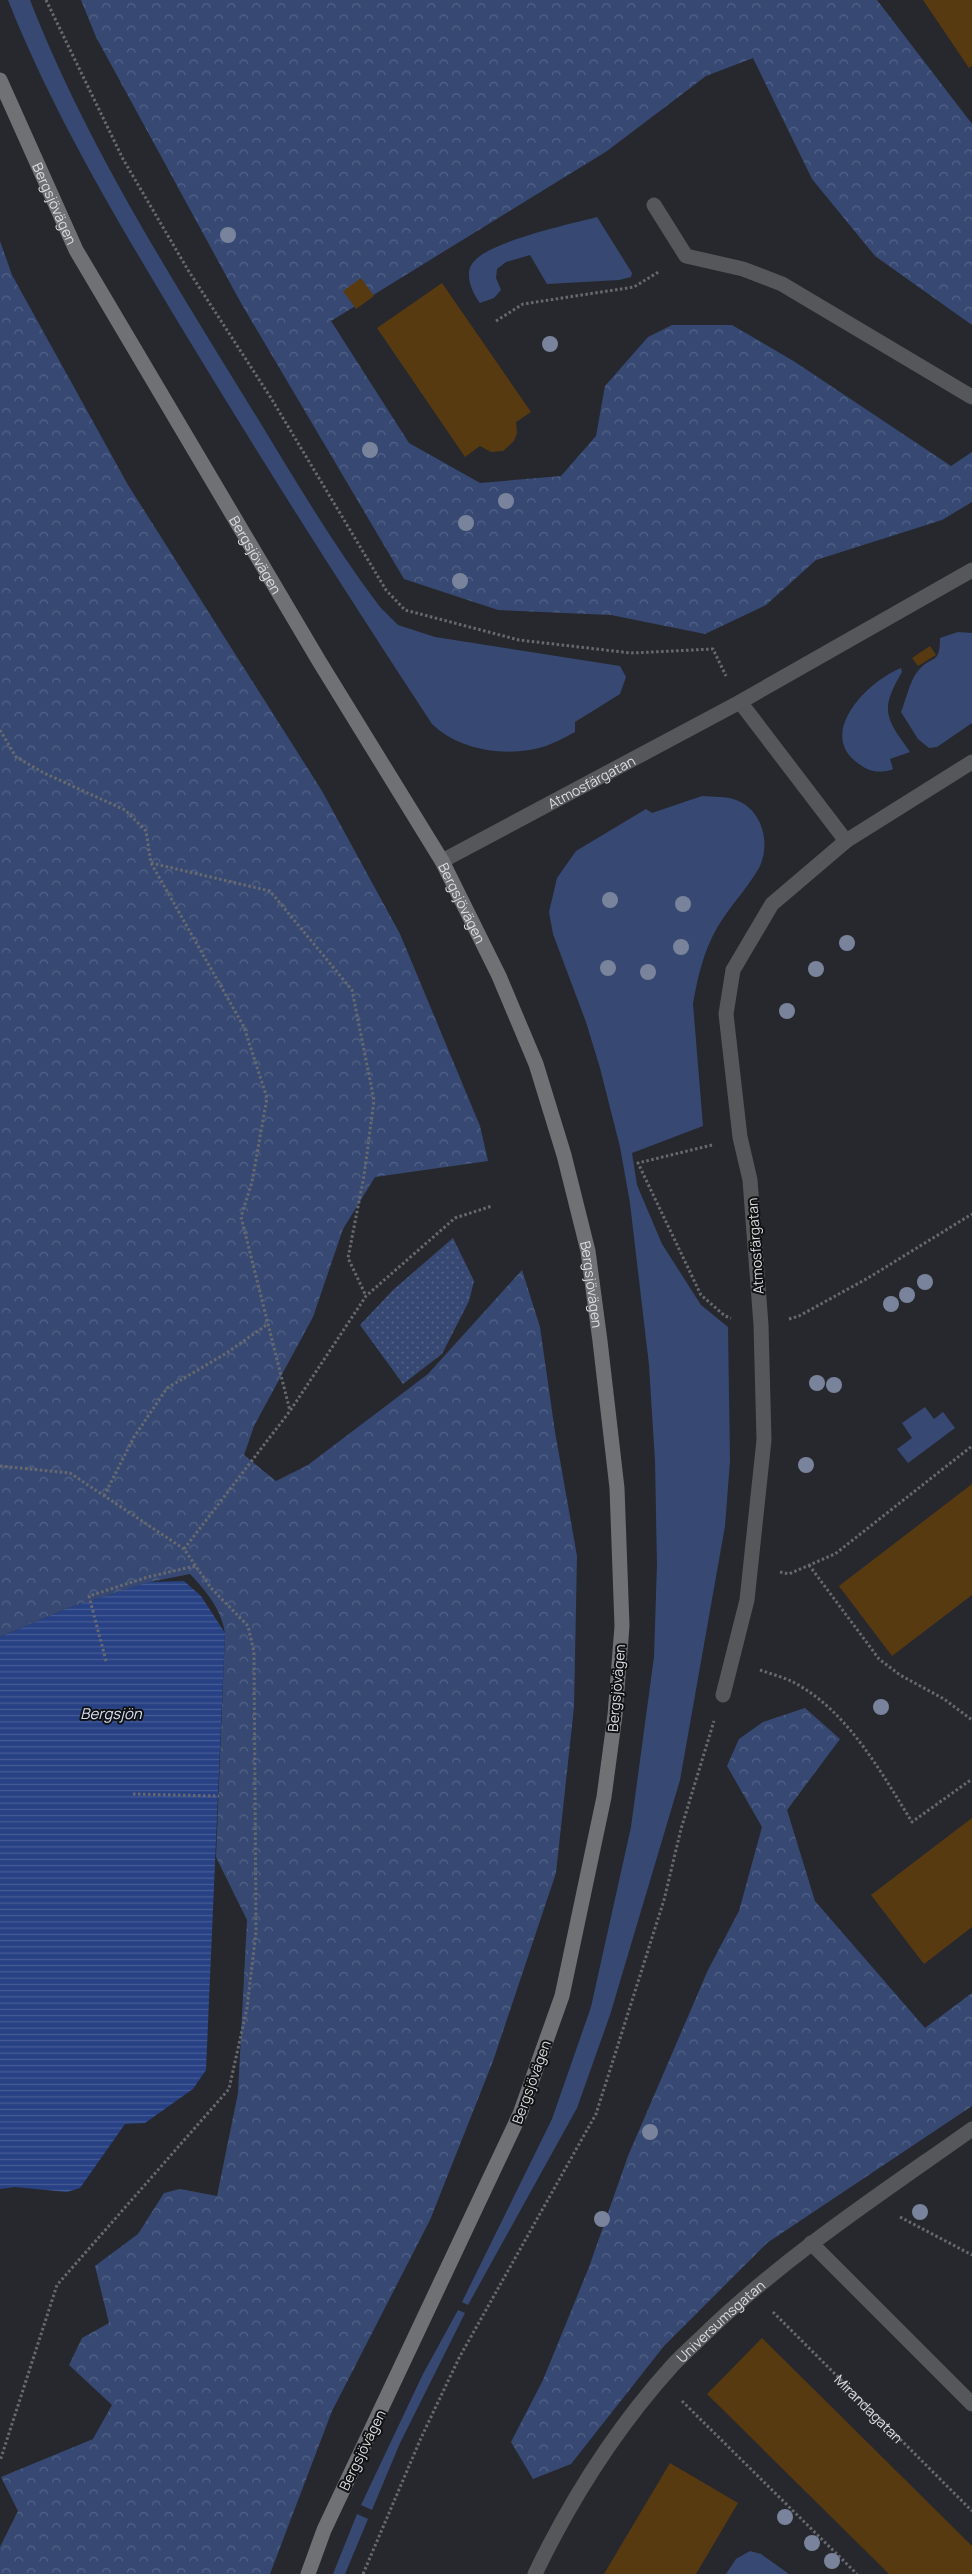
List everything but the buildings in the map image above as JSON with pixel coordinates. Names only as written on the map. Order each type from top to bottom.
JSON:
[{"type":"street","name":"Bergsjövägen","points":[[0,80],[76,250],[324,669],[442,861],[499,976],[536,1064],[564,1155],[588,1251],[617,1488],[622,1626],[615,1715],[604,1797],[562,1996],[520,2114],[324,2530],[308,2574]]},
{"type":"street","points":[[654,205],[686,256],[743,269],[782,284],[972,397]]},
{"type":"street","name":"Atmosfärgatan","points":[[442,861],[740,702],[972,570]]},
{"type":"street","points":[[740,702],[846,842]]},
{"type":"street","name":"Atmosfärgatan","points":[[722,1694],[747,1600],[764,1440],[761,1325],[750,1180],[740,1138],[726,1014],[733,970],[772,904],[846,842],[972,762]]},
{"type":"street","name":"Universumsgatan","points":[[535,2574],[562,2518],[616,2436],[673,2365],[746,2295],[811,2243],[972,2129]]},
{"type":"street","points":[[811,2243],[972,2404]]},
{"type":"path","points":[[46,0],[123,159],[188,270],[271,398],[386,590],[405,610],[518,640],[631,653],[712,649],[740,702]]},
{"type":"path","points":[[496,321],[523,304],[634,287],[686,256]]},
{"type":"path","points":[[0,730],[16,757],[44,773],[125,810],[146,832],[151,863],[244,1027],[267,1098],[252,1182],[241,1218],[290,1411]]},
{"type":"path","points":[[151,863],[270,891],[352,990],[374,1100],[364,1176],[348,1258],[366,1296]]},
{"type":"path","points":[[638,1164],[704,1147]]},
{"type":"path","points":[[184,1549],[290,1411],[366,1296],[456,1218],[492,1206]]},
{"type":"path","points":[[104,1496],[134,1437],[167,1388],[225,1354],[268,1324]]},
{"type":"path","points":[[750,1567],[789,1574],[835,1554],[972,1446]]},
{"type":"path","points":[[0,1466],[70,1472],[184,1549],[211,1588],[248,1626],[254,1652],[256,1932],[247,2008],[229,2089],[57,2285],[0,2461]]},
{"type":"path","points":[[809,1565],[879,1659],[900,1675],[944,1699],[972,1720]]},
{"type":"path","points":[[106,1661],[88,1596],[148,1577],[195,1566]]},
{"type":"path","points":[[732,1660],[793,1682],[825,1705],[858,1740],[884,1776],[912,1822],[972,1779]]},
{"type":"path","points":[[364,2574],[421,2438],[460,2358],[596,2114],[664,1900],[681,1829],[722,1694]]},
{"type":"path","points":[[133,1794],[219,1796]]},
{"type":"path","points":[[895,2214],[972,2255]]},
{"type":"path","name":"Mirandagatan","points":[[767,2306],[972,2512]]},
{"type":"path","points":[[678,2397],[857,2574]]},
{"type":"green space","points":[[8,0],[30,0],[74,100],[152,245],[306,498],[380,607],[398,625],[435,637],[620,666],[626,677],[620,694],[575,722],[575,732],[546,746],[532,750],[501,751],[486,750],[456,741],[432,724],[334,573],[206,369],[129,240],[64,122],[25,41]]},
{"type":"green space","points":[[81,0],[877,0],[972,124],[972,325],[875,256],[812,179],[753,58],[706,76],[607,151],[331,321],[409,443],[480,483],[561,476],[596,436],[605,386],[648,337],[672,325],[732,325],[795,362],[951,466],[972,452],[972,502],[942,520],[816,560],[766,605],[705,634],[611,615],[498,610],[404,579],[241,303],[96,37]]},
{"type":"green space","points":[[597,217],[632,273],[631,277],[619,280],[547,284],[530,255],[506,262],[497,269],[496,278],[501,290],[494,298],[480,303],[472,290],[469,273],[472,264],[480,256],[510,241]]},
{"type":"green space","points":[[0,241],[12,275],[128,485],[322,791],[400,934],[480,1126],[488,1161],[375,1177],[343,1229],[313,1317],[254,1426],[244,1455],[276,1481],[308,1465],[428,1374],[522,1270],[540,1327],[555,1432],[577,1556],[574,1707],[556,1873],[493,2061],[430,2220],[332,2411],[270,2574],[0,2574],[0,2547],[18,2511],[1,2477],[93,2439],[112,2405],[69,2365],[82,2338],[109,2323],[95,2266],[138,2234],[164,2193],[180,2189],[217,2196],[238,2093],[247,1920],[216,1857],[225,1633],[217,1609],[190,1574],[150,1582],[68,1608],[0,1637]]},
{"type":"green space","points":[[958,632],[972,633],[972,723],[937,747],[929,748],[918,739],[901,712],[915,675],[939,653],[940,638]]},
{"type":"green space","points":[[901,668],[902,672],[890,696],[888,714],[895,731],[910,752],[890,759],[893,769],[891,770],[878,772],[870,770],[859,764],[847,752],[842,738],[844,724],[851,710],[874,684]]},
{"type":"green space","points":[[702,796],[724,797],[736,800],[753,811],[762,829],[764,839],[763,859],[754,876],[712,937],[697,985],[693,1004],[703,1126],[632,1153],[637,1185],[662,1244],[701,1305],[728,1327],[730,1461],[725,1526],[680,1780],[610,2015],[577,2108],[468,2305],[462,2302],[552,2119],[591,2007],[631,1827],[654,1657],[657,1564],[655,1461],[649,1365],[630,1203],[620,1147],[600,1068],[586,1022],[553,934],[549,912],[557,878],[576,851],[646,809],[652,813]]},
{"type":"green space","points":[[453,1238],[474,1281],[469,1301],[442,1354],[403,1384],[360,1325],[393,1290]]},
{"type":"green space","points":[[925,1407],[934,1419],[943,1412],[955,1428],[908,1463],[897,1449],[912,1438],[902,1423]]},
{"type":"green space","points":[[805,1708],[840,1739],[787,1810],[815,1901],[925,2028],[972,1993],[972,2106],[767,2243],[664,2346],[571,2464],[533,2479],[511,2442],[543,2380],[589,2267],[628,2156],[708,1970],[739,1911],[762,1827],[727,1766],[739,1739],[763,1722]]},
{"type":"green space","points":[[458,2310],[465,2313],[400,2443],[372,2510],[361,2505],[423,2374]]},
{"type":"green space","points":[[357,2514],[368,2519],[345,2574],[333,2574]]},
{"type":"green space","points":[[750,2551],[761,2554],[789,2574],[726,2574],[736,2559]]},
{"type":"water","name":"Bergsjön","points":[[184,1581],[201,1596],[225,1633],[206,2070],[193,2089],[145,2123],[125,2124],[80,2188],[67,2192],[15,2187],[0,2189],[0,1637],[68,1608],[149,1582]]}]
